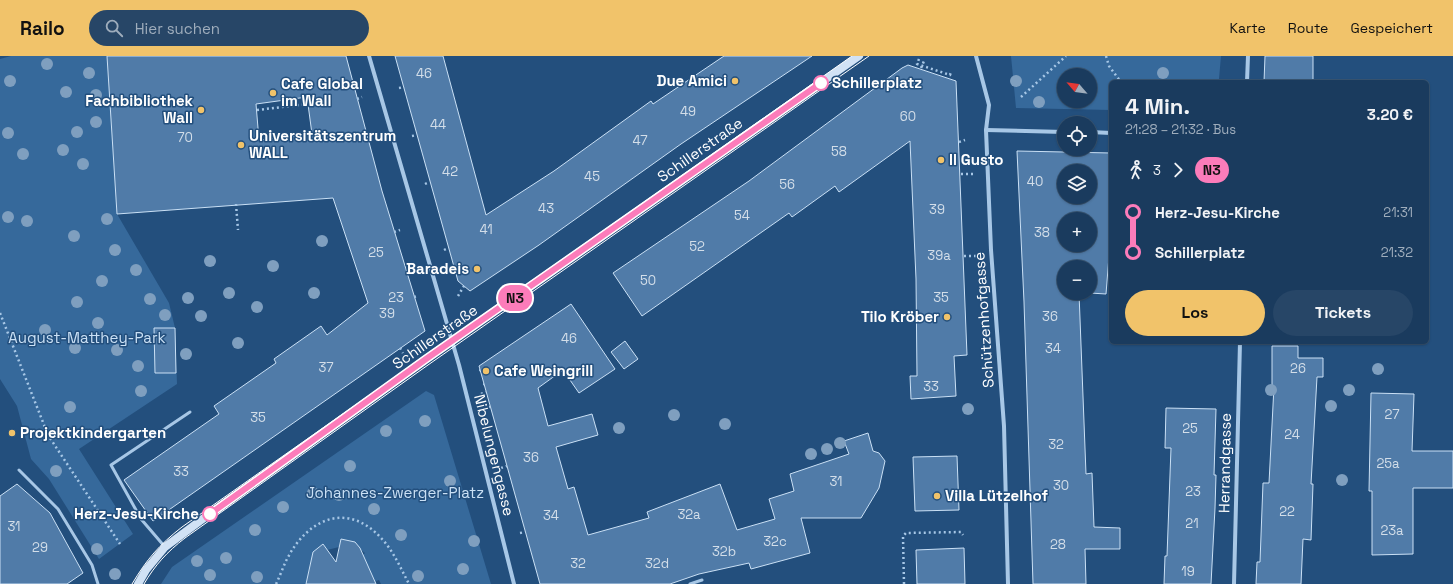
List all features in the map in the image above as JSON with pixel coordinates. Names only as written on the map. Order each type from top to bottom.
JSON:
[{"type":"main road","name":"Schillerstraße","points":[[138,584],[146,570],[165,547],[452,342],[859,56]]},
{"type":"street","name":"Nibelungengasse","points":[[369,56],[452,342],[514,584]]},
{"type":"street","name":"Schützenhofgasse","points":[[976,56],[989,105],[986,130],[991,250],[1004,426],[1008,584]]},
{"type":"street","points":[[1247,80],[1248,56]]},
{"type":"street","points":[[986,130],[1057,132]]},
{"type":"street","points":[[1097,132],[1109,133]]},
{"type":"street","name":"Herrandgasse","points":[[1234,584],[1240,344]]},
{"type":"lane","points":[[165,547],[141,519],[111,465],[190,412]]},
{"type":"lane","points":[[19,470],[58,509],[92,565],[98,584]]},
{"type":"lane","points":[[690,584],[702,580]]},
{"type":"path","points":[[1021,97],[1066,56]]},
{"type":"path","points":[[1106,56],[1109,66],[1120,80]]},
{"type":"path","points":[[919,59],[917,64],[921,67],[950,75],[951,72]]},
{"type":"path","points":[[921,67],[924,60]]},
{"type":"path","points":[[399,88],[404,87]]},
{"type":"path","points":[[357,99],[362,97]]},
{"type":"path","points":[[257,110],[308,104]]},
{"type":"path","points":[[412,136],[417,135]]},
{"type":"path","points":[[959,142],[965,140]]},
{"type":"path","points":[[960,174],[974,174]]},
{"type":"path","points":[[425,184],[429,182]]},
{"type":"path","points":[[236,204],[238,230]]},
{"type":"path","points":[[394,232],[400,230]]},
{"type":"path","points":[[444,250],[448,248]]},
{"type":"path","points":[[964,258],[969,256],[977,256]]},
{"type":"path","points":[[458,296],[464,286]]},
{"type":"path","points":[[414,297],[418,296]]},
{"type":"path","points":[[0,313],[18,363],[48,435],[120,544]]},
{"type":"path","points":[[400,348],[403,353]]},
{"type":"path","points":[[481,394],[486,392]]},
{"type":"path","points":[[501,468],[507,466]]},
{"type":"path","points":[[276,584],[287,558],[306,534],[315,526],[326,520],[341,517],[353,518],[368,527],[382,539],[397,560],[409,584]]},
{"type":"path","points":[[520,533],[524,532]]},
{"type":"path","points":[[904,584],[903,536],[906,533],[961,532],[963,535]]},
{"type":"green space","name":"August-Matthey-Park","points":[[11,56],[107,56],[117,214],[169,303],[175,328],[177,384],[79,449],[133,534],[99,559],[49,479],[31,459],[17,406],[0,379],[0,59]]},
{"type":"green space","points":[[1011,56],[1221,56],[1219,79],[1109,80],[1109,110],[1016,108]]},
{"type":"green space","name":"Johannes-Zwerger-Platz","points":[[426,391],[434,395],[491,584],[381,584],[379,580],[376,581],[376,584],[365,584],[358,559],[365,553],[361,550],[355,555],[341,540],[339,547],[327,550],[323,544],[319,547],[317,565],[310,564],[309,570],[316,571],[309,584],[161,584],[172,567]]},
{"type":"building","name":"Universitätszentrum WALL","points":[[107,56],[346,56],[382,191],[425,331],[153,521],[124,480],[219,414],[214,406],[276,363],[274,359],[321,326],[327,335],[368,303],[333,198],[117,214]],"holes":[[[307,97],[312,134],[259,140],[256,104]]]},
{"type":"building","points":[[395,56],[443,56],[486,215],[554,171],[651,101],[653,104],[724,56],[812,56],[681,144],[539,245],[470,291],[458,281]]},
{"type":"building","points":[[1265,56],[1313,56],[1313,80],[1264,80]]},
{"type":"building","points":[[908,65],[956,81],[967,355],[954,356],[956,396],[911,399],[910,376],[917,376],[916,279],[910,141],[839,192],[835,186],[792,217],[789,213],[642,316],[613,273],[749,181]]},
{"type":"building","points":[[1017,151],[1057,152],[1057,156],[1097,156],[1097,153],[1109,153],[1109,256],[1106,294],[1097,293],[1097,260],[1057,260],[1057,300],[1079,300],[1086,474],[1092,473],[1094,527],[1120,528],[1120,549],[1085,549],[1086,584],[1033,584],[1024,302]]},
{"type":"building","points":[[571,304],[615,369],[579,393],[563,370],[538,388],[548,426],[592,414],[598,435],[556,447],[568,489],[574,487],[588,535],[649,518],[647,512],[720,484],[737,530],[775,519],[769,499],[794,491],[790,474],[849,454],[844,441],[868,433],[873,451],[879,453],[885,461],[879,488],[861,518],[801,518],[810,553],[751,569],[749,563],[699,574],[670,584],[540,584],[479,366]]},
{"type":"building","points":[[154,328],[175,328],[176,373],[155,373]]},
{"type":"building","points":[[625,341],[638,359],[624,369],[611,352]]},
{"type":"building","points":[[1272,346],[1298,346],[1298,358],[1323,358],[1323,377],[1317,377],[1311,484],[1313,484],[1311,540],[1303,539],[1301,584],[1256,584],[1257,562],[1260,562],[1263,483],[1269,483],[1274,386],[1272,386]]},
{"type":"building","points":[[1371,393],[1414,394],[1412,451],[1453,451],[1453,488],[1413,488],[1413,554],[1372,555],[1372,491],[1369,491]]},
{"type":"building","points":[[1166,408],[1216,409],[1214,475],[1216,475],[1211,584],[1164,584],[1165,556],[1167,556],[1171,448],[1165,448]]},
{"type":"building","name":"Villa Lützelhof","points":[[957,456],[959,510],[915,511],[913,457]]},
{"type":"building","points":[[17,484],[50,513],[83,573],[67,584],[0,584],[0,496]]},
{"type":"building","points":[[341,539],[355,542],[360,548],[376,584],[306,584],[313,552],[323,544],[336,562]]},
{"type":"building","points":[[964,548],[965,584],[917,584],[916,550]]},
{"type":"tram line","points":[[132,584],[154,553],[182,527],[852,56]]},
{"type":"tram line","points":[[144,584],[162,559],[185,538],[428,365],[869,56]]},
{"type":"bus line","name":"N3","points":[[210,514],[426,359],[476,326],[821,83]]},
{"type":"place","name":"Due Amici","points":[[735,81]]},
{"type":"place","name":"Schillerplatz","points":[[821,83]]},
{"type":"place","name":"Cafe Global im Wall","points":[[273,93]]},
{"type":"place","name":"Fachbibliothek Wall","points":[[201,110]]},
{"type":"place","name":"Universitätszentrum WALL","points":[[241,145]]},
{"type":"place","name":"Il Gusto","points":[[941,160]]},
{"type":"place","name":"Baradeis","points":[[477,269]]},
{"type":"place","name":"Tilo Kröber","points":[[947,317]]},
{"type":"place","name":"Cafe Weingrill","points":[[486,371]]},
{"type":"place","name":"Projektkindergarten","points":[[12,433]]},
{"type":"place","name":"Villa Lützelhof","points":[[937,496]]},
{"type":"place","name":"Herz-Jesu-Kirche","points":[[210,514]]}]
